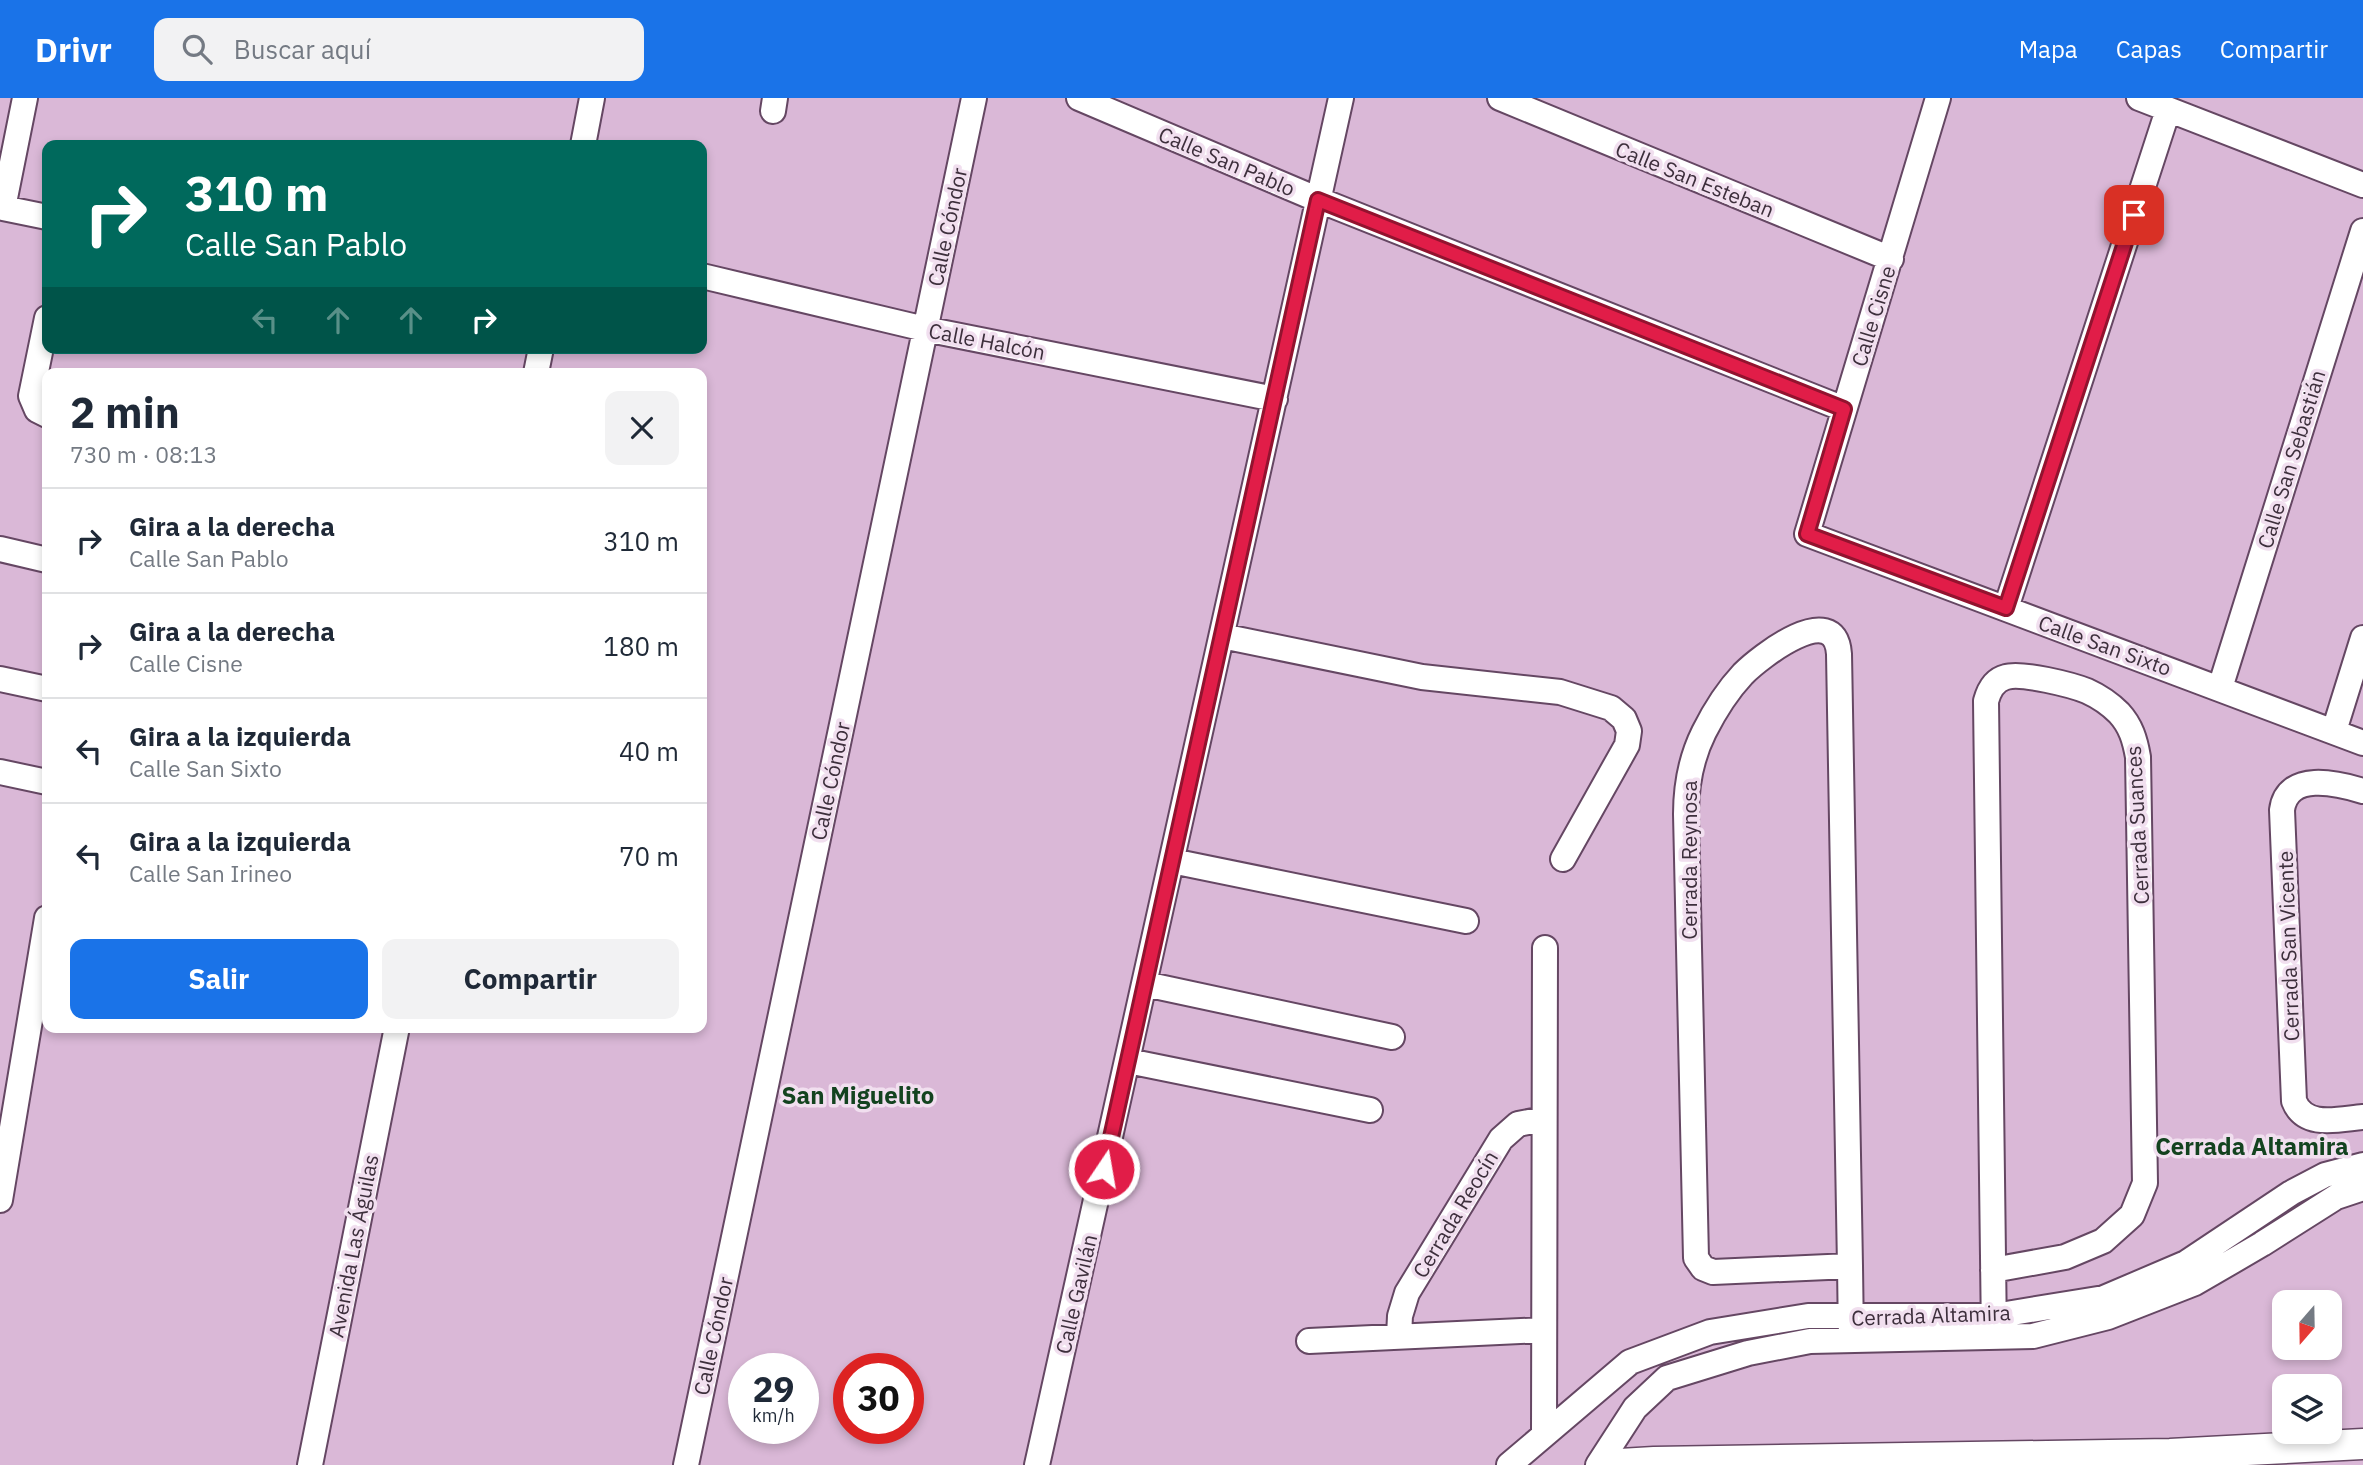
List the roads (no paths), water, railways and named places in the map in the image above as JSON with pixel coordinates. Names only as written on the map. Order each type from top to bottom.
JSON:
[{"type":"street","points":[[25,98],[3,208],[42,216]]},
{"type":"street","points":[[584,140],[592,98]]},
{"type":"street","name":"Calle Cóndor","points":[[686,1465],[974,98]]},
{"type":"street","name":"Calle San Pablo","points":[[1079,98],[1318,200],[1844,409]]},
{"type":"street","name":"Calle Gavilán","points":[[1037,1465],[1341,98]]},
{"type":"street","name":"Calle San Esteban","points":[[1500,98],[1891,259]]},
{"type":"street","name":"Calle Cisne","points":[[1807,534],[1938,98]]},
{"type":"street","points":[[2139,98],[2363,185]]},
{"type":"street","points":[[2006,608],[2168,110]]},
{"type":"street","name":"Calle San Sebastián","points":[[2220,688],[2363,231]]},
{"type":"street","name":"Calle Halcón","points":[[707,276],[925,329],[1275,398]]},
{"type":"street","points":[[42,342],[31,396],[37,410],[42,412]]},
{"type":"street","name":"Calle San Sixto","points":[[1807,534],[2363,743]]},
{"type":"street","points":[[0,549],[42,559]]},
{"type":"street","name":"Cerrada Reynosa","points":[[1850,1266],[1713,1272],[1703,1268],[1696,1258],[1686,814],[1689,775],[1704,730],[1728,692],[1742,676],[1774,649],[1811,631],[1826,633],[1832,637],[1838,648],[1850,1266],[1851,1328]]},
{"type":"street","points":[[1222,636],[1422,677],[1560,692],[1611,708],[1624,719],[1629,731],[1627,745],[1563,859]]},
{"type":"street","points":[[2333,731],[2363,638]]},
{"type":"street","name":"Cerrada Suances","points":[[1993,1270],[2066,1257],[2103,1241],[2132,1215],[2145,1183],[2136,743],[2118,711],[2087,691],[2051,681],[2014,676],[1997,682],[1986,701],[1993,1270],[1994,1327]]},
{"type":"street","points":[[0,679],[42,688]]},
{"type":"street","points":[[0,772],[42,781]]},
{"type":"street","name":"Cerrada San Vicente","points":[[2363,791],[2326,783],[2301,784],[2286,796],[2282,810],[2294,1101],[2301,1114],[2313,1120],[2363,1117]]},
{"type":"street","points":[[1172,862],[1466,922]]},
{"type":"street","points":[[0,1200],[42,948]]},
{"type":"street","points":[[1544,1435],[1545,948]]},
{"type":"street","points":[[1145,984],[1392,1037]]},
{"type":"street","name":"Avenida Las Águilas","points":[[310,1465],[396,1033]]},
{"type":"street","points":[[1128,1061],[1370,1110]]},
{"type":"street","name":"Cerrada Reocín","points":[[1399,1336],[1400,1316],[1407,1293],[1501,1139],[1518,1124],[1544,1119]]},
{"type":"street","name":"Cerrada Altamira","points":[[1994,1327],[2104,1298],[2186,1263],[2291,1193],[2325,1175],[2363,1166]]},
{"type":"street","name":"Cerrada Altamira","points":[[1509,1465],[1630,1362],[1710,1332],[1808,1317],[1851,1328],[1994,1327],[2033,1336],[2108,1317],[2194,1283],[2336,1198],[2363,1188]]},
{"type":"street","name":"Cerrada Altamira","points":[[1601,1465],[1635,1408],[1667,1378],[1748,1353],[1810,1341],[1851,1328]]},
{"type":"street","points":[[1309,1340],[1544,1330]]},
{"type":"street","points":[[1601,1465],[2170,1454],[2363,1444]]},
{"type":"district","name":"San Miguelito","points":[[858,1095]]},
{"type":"district","name":"Cerrada Altamira","points":[[2252,1146]]}]
